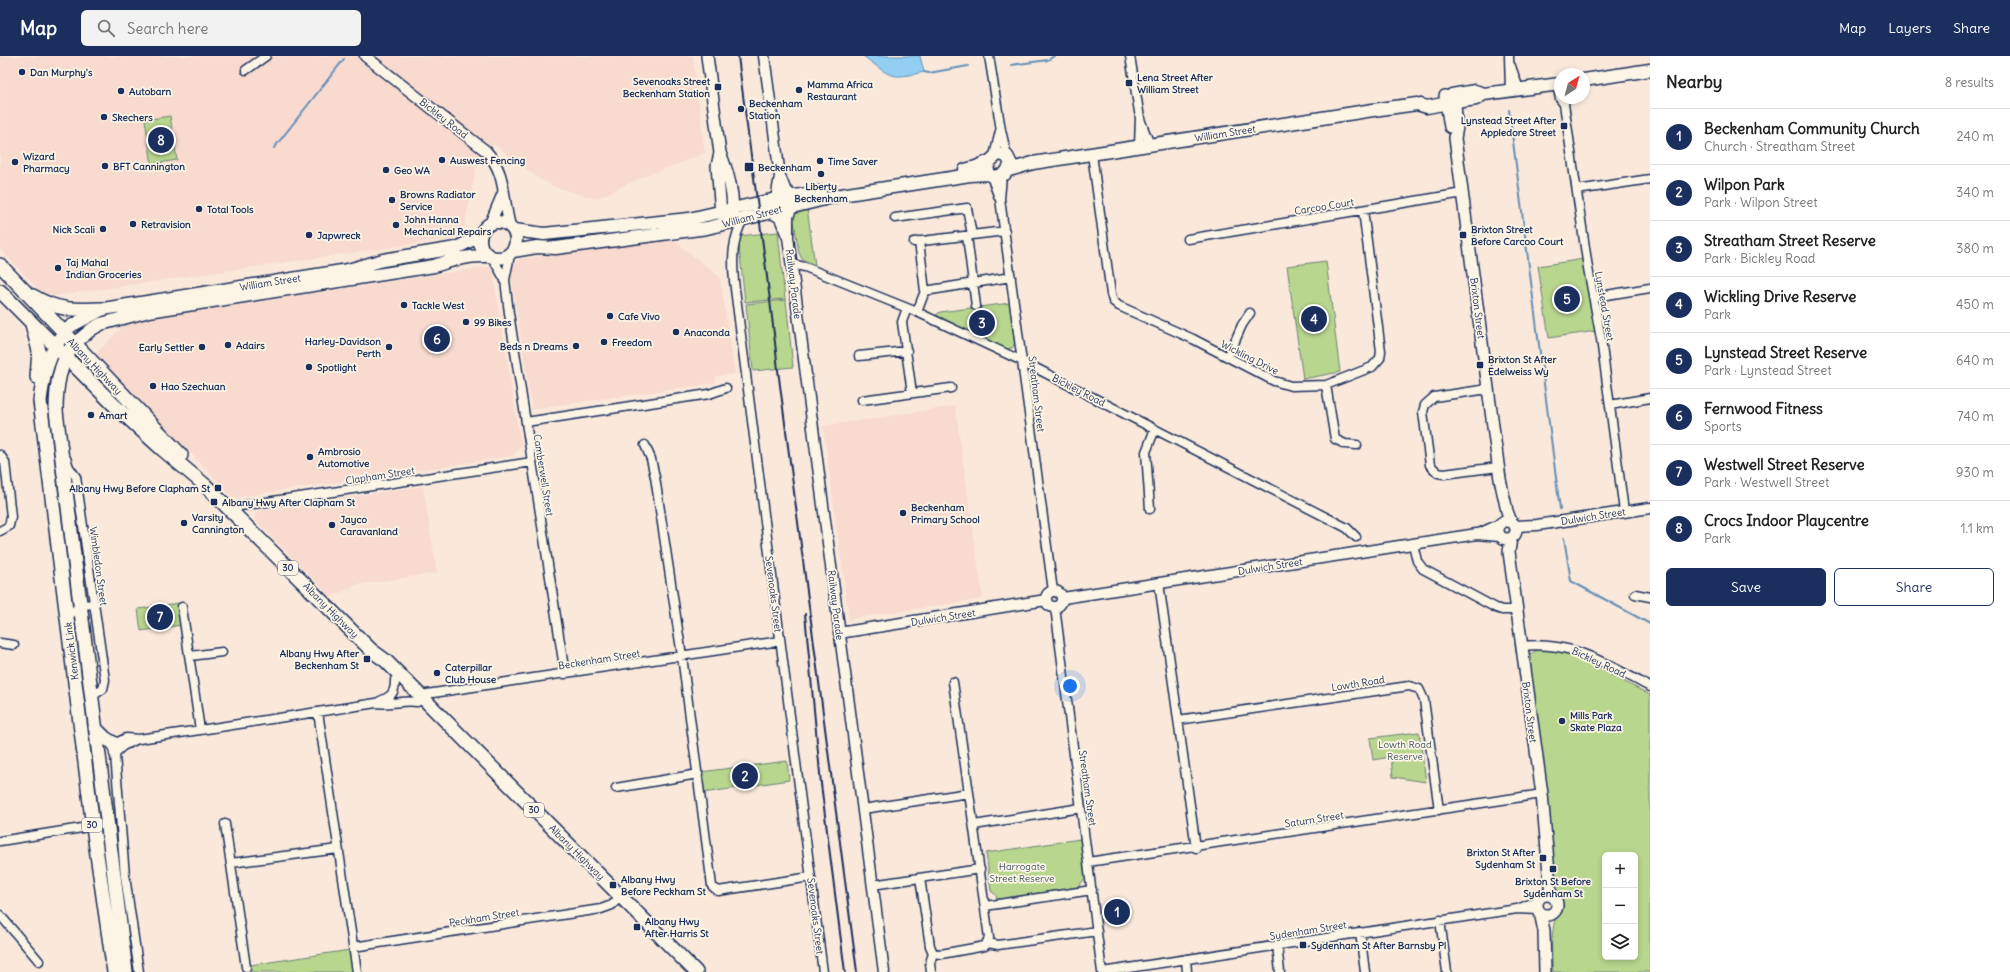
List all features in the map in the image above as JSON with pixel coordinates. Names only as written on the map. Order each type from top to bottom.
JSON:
[{"type":"highway","name":"Albany Highway","points":[[0,265],[64,334],[190,464],[206,486]]},
{"type":"highway","points":[[23,290],[42,302],[64,310],[104,309]]},
{"type":"highway","name":"Albany Highway","points":[[0,291],[140,429],[206,486],[371,650],[386,661],[419,699],[684,972]]},
{"type":"highway","points":[[32,322],[39,351],[37,379],[40,401]]},
{"type":"highway","name":"Kenwick Link","points":[[64,334],[55,345],[46,368],[40,401],[68,618],[92,827],[114,972]]},
{"type":"highway","name":"Kenwick Link","points":[[74,344],[65,356],[56,388],[56,411],[126,972]]},
{"type":"highway","name":"Albany Highway","points":[[371,650],[381,666],[395,680],[419,699],[696,972]]},
{"type":"highway","points":[[95,728],[115,749]]},
{"type":"main road","points":[[707,56],[720,154],[726,166],[728,217]]},
{"type":"main road","points":[[1590,79],[1650,70]]},
{"type":"main road","name":"William Street","points":[[511,253],[523,248],[556,248],[594,244],[692,230],[776,200],[792,201],[970,175],[998,174],[1033,162],[1418,104],[1427,107],[1475,91],[1484,94],[1554,85]]},
{"type":"main road","name":"Brixton Street","points":[[1450,99],[1457,127],[1455,138],[1462,193],[1542,794],[1551,896],[1556,904],[1556,909],[1552,914],[1549,972]]},
{"type":"main road","name":"William Street","points":[[512,228],[544,234],[689,219],[728,217],[744,218],[769,211],[792,201],[970,169],[998,154],[1033,162]]},
{"type":"main road","points":[[992,158],[987,168],[998,174],[1011,164],[1008,156]]},
{"type":"main road","points":[[499,222],[512,228],[517,242],[511,253],[498,258],[490,256],[481,246],[480,236],[484,229],[490,224],[499,222]]},
{"type":"main road","name":"William Street","points":[[64,334],[76,323],[104,309],[348,270],[384,260],[456,248],[480,236]]},
{"type":"main road","name":"William Street","points":[[74,344],[92,329],[102,324],[149,311],[434,266],[473,255],[490,256]]},
{"type":"main road","name":"Brixton Street","points":[[1539,905],[1548,873]]},
{"type":"main road","points":[[1545,972],[1544,931],[1539,905],[1545,895],[1551,896]]},
{"type":"main road","points":[[1539,905],[1545,915],[1552,914]]},
{"type":"street","points":[[246,70],[266,56]]},
{"type":"street","name":"Bickley Road","points":[[365,56],[486,151],[495,161],[501,172],[502,193],[512,228]]},
{"type":"street","points":[[764,56],[780,176],[792,201]]},
{"type":"street","points":[[989,56],[1001,130],[1008,156]]},
{"type":"street","points":[[1130,56],[1144,146]]},
{"type":"street","points":[[1509,60],[1514,89]]},
{"type":"street","name":"Lynstead Street","points":[[1565,104],[1588,268],[1594,297],[1610,405],[1624,511]]},
{"type":"street","points":[[992,158],[1001,130]]},
{"type":"street","name":"Wickling Drive","points":[[1092,154],[1110,294],[1113,301],[1120,306],[1228,357],[1274,381],[1291,386],[1326,385],[1372,367],[1380,358],[1381,351],[1363,210]]},
{"type":"street","name":"Streatham Street","points":[[998,174],[1000,199],[1053,591]]},
{"type":"street","points":[[776,200],[780,176]]},
{"type":"street","points":[[1577,190],[1650,179]]},
{"type":"street","name":"Bickley Road","points":[[490,224],[502,193]]},
{"type":"street","name":"Carcoo Court","points":[[1188,239],[1462,193]]},
{"type":"street","name":"Railway Parade","points":[[792,201],[788,217],[788,237],[791,264],[884,972]]},
{"type":"street","points":[[895,218],[967,208],[976,306]]},
{"type":"street","name":"Railway Parade","points":[[769,211],[780,218],[788,237]]},
{"type":"street","name":"Sevenoaks Street","points":[[744,218],[734,245],[732,258],[734,282],[823,972]]},
{"type":"street","points":[[917,312],[925,290],[917,242],[1005,231]]},
{"type":"street","name":"Camberwell Street","points":[[511,253],[505,280],[565,674]]},
{"type":"street","name":"Camberwell Street","points":[[490,256],[505,280]]},
{"type":"street","name":"Bickley Road","points":[[791,264],[805,267],[917,312],[1022,361],[1347,528],[1356,537]]},
{"type":"street","points":[[925,290],[973,284],[1011,277]]},
{"type":"street","points":[[1594,297],[1650,288]]},
{"type":"street","points":[[907,308],[902,322],[912,393]]},
{"type":"street","points":[[1228,357],[1242,325],[1250,313]]},
{"type":"street","points":[[859,356],[907,351]]},
{"type":"street","points":[[1326,385],[1335,439],[1345,444],[1357,445]]},
{"type":"street","points":[[526,422],[708,394],[726,388]]},
{"type":"street","points":[[862,400],[951,388]]},
{"type":"street","points":[[1488,389],[1434,397],[1425,405],[1423,412],[1430,465],[1438,473],[1444,474],[1498,466]]},
{"type":"street","points":[[1610,405],[1650,398]]},
{"type":"street","points":[[1150,509],[1145,460],[1146,452],[1155,429]]},
{"type":"street","name":"Wimbledon Street","points":[[59,436],[64,445],[67,463],[76,477],[105,683],[103,690],[91,697]]},
{"type":"street","points":[[645,445],[651,459],[655,476],[682,656],[712,886],[718,891],[811,877]]},
{"type":"street","points":[[0,455],[5,462],[11,517],[8,526],[0,532]]},
{"type":"street","name":"Clapham Street","points":[[233,512],[240,506],[532,462]]},
{"type":"street","name":"Dulwich Street","points":[[1062,598],[1650,508]]},
{"type":"street","points":[[1413,544],[1417,561],[1423,569],[1496,608],[1502,610],[1517,610]]},
{"type":"street","points":[[1159,583],[1196,848]]},
{"type":"street","points":[[1053,591],[1060,594],[1062,598],[1061,604],[1054,607],[1048,604],[1046,600],[1048,594],[1053,591]]},
{"type":"street","points":[[1635,594],[1650,597]]},
{"type":"street","name":"Dulwich Street","points":[[839,633],[1046,600]]},
{"type":"street","points":[[68,618],[80,605],[95,604]]},
{"type":"street","points":[[182,607],[200,730]]},
{"type":"street","name":"Streatham Street","points":[[1054,607],[1102,972]]},
{"type":"street","name":"Beckenham Street","points":[[376,703],[384,704],[419,699],[565,674],[780,641]]},
{"type":"street","points":[[0,643],[14,645]]},
{"type":"street","name":"Bickley Road","points":[[1522,646],[1546,645],[1572,649],[1597,659],[1650,687]]},
{"type":"street","points":[[190,656],[222,652]]},
{"type":"street","name":"Beckenham Street","points":[[115,749],[123,739],[139,739],[376,703],[392,696],[395,680]]},
{"type":"street","points":[[933,953],[941,954],[981,948],[988,943],[989,938],[953,682]]},
{"type":"street","name":"Lowth Road","points":[[1178,720],[1409,686],[1419,689],[1424,700],[1439,810]]},
{"type":"street","points":[[318,712],[357,972]]},
{"type":"street","points":[[115,749],[126,876],[139,972]]},
{"type":"street","points":[[616,788],[698,774]]},
{"type":"street","points":[[863,809],[969,793]]},
{"type":"street","name":"Saturn Street","points":[[1088,862],[1196,848],[1542,794]]},
{"type":"street","points":[[974,825],[1081,808]]},
{"type":"street","points":[[0,841],[107,824]]},
{"type":"street","points":[[225,824],[246,967]]},
{"type":"street","points":[[231,863],[338,850]]},
{"type":"street","points":[[872,885],[980,869]]},
{"type":"street","points":[[920,878],[930,946],[933,953],[930,963],[931,972]]},
{"type":"street","points":[[985,906],[1092,890]]},
{"type":"street","name":"Peckham Street","points":[[353,947],[601,909],[612,905],[616,901]]},
{"type":"street","name":"Sydenham Street","points":[[1102,972],[1539,905]]},
{"type":"street","points":[[0,915],[39,961]]},
{"type":"street","points":[[1440,920],[1447,972]]},
{"type":"street","points":[[988,943],[998,945],[1097,931]]},
{"type":"street","points":[[1360,932],[1365,972]]},
{"type":"street","points":[[1277,945],[1280,972]]},
{"type":"street","points":[[1186,959],[1187,972]]},
{"type":"shaded area","points":[[0,56],[693,56],[705,153],[660,171],[651,173],[596,199],[555,187],[541,180],[494,144],[477,165],[462,237],[54,296],[39,290],[0,249]]},
{"type":"shaded area","points":[[672,239],[720,277],[735,374],[716,376],[715,383],[532,409],[510,268],[520,259]]},
{"type":"shaded area","points":[[492,266],[521,446],[513,456],[233,498],[96,354],[122,327],[141,320]]},
{"type":"shaded area","name":"Beckenham Primary School","points":[[955,406],[983,599],[849,619],[823,426]]},
{"type":"shaded area","points":[[423,486],[437,573],[356,585],[331,597],[254,519],[257,511]]},
{"type":"green space","points":[[170,116],[177,160],[152,164],[145,120]]},
{"type":"green space","points":[[807,208],[815,265],[802,259],[799,253],[793,216],[795,211]]},
{"type":"green space","points":[[778,232],[785,299],[745,302],[738,236]]},
{"type":"green space","points":[[1584,259],[1596,331],[1549,338],[1538,266]]},
{"type":"green space","points":[[1326,261],[1340,372],[1303,379],[1287,266]]},
{"type":"green space","points":[[786,300],[793,367],[753,371],[746,304]]},
{"type":"green space","points":[[1010,303],[1015,343],[1012,348],[1006,349],[936,315],[940,312]]},
{"type":"green space","points":[[179,603],[182,625],[141,631],[138,609]]},
{"type":"green space","points":[[1538,649],[1555,650],[1571,654],[1650,695],[1650,972],[1553,972],[1552,949],[1554,922],[1560,910],[1558,895],[1555,893],[1553,884],[1554,865],[1529,660],[1530,655]]},
{"type":"green space","name":"Lowth Road Reserve","points":[[1419,732],[1426,782],[1393,777],[1391,757],[1373,760],[1370,738]]},
{"type":"green space","points":[[787,761],[789,780],[703,793],[700,772]]},
{"type":"green space","name":"Harrogate Street Reserve","points":[[1080,839],[1086,877],[1078,887],[997,900],[996,895],[991,891],[986,853]]},
{"type":"green space","points":[[350,950],[353,972],[251,972],[250,965]]},
{"type":"water","points":[[863,56],[920,56],[924,72],[903,76],[891,75]]},
{"type":"waterway","points":[[1011,65],[1048,60],[1054,56]]},
{"type":"waterway","points":[[274,148],[344,59]]},
{"type":"waterway","points":[[924,72],[929,73],[968,66]]},
{"type":"waterway","points":[[1509,110],[1560,509]]},
{"type":"waterway","points":[[1564,538],[1571,581],[1650,624]]},
{"type":"railway","points":[[738,56],[857,972]]},
{"type":"railway","points":[[805,614],[821,784],[845,972]]},
{"type":"place","name":"Dan Murphy's","points":[[22,72]]},
{"type":"place","name":"Lena Street After William Street","points":[[1129,83]]},
{"type":"place","name":"Sevenoaks Street Beckenham Station","points":[[718,87]]},
{"type":"place","name":"Mamma Africa Restaurant","points":[[799,90]]},
{"type":"place","name":"Autobarn","points":[[121,91]]},
{"type":"place","name":"Beckenham Station","points":[[741,109]]},
{"type":"place","name":"Skechers","points":[[104,117]]},
{"type":"place","name":"Lynstead Street After Appledore Street","points":[[1564,126]]},
{"type":"place","name":"Crocs Indoor Playcentre","points":[[161,140]]},
{"type":"place","name":"Auswest Fencing","points":[[442,160]]},
{"type":"place","name":"Time Saver","points":[[820,161]]},
{"type":"place","name":"Wizard Pharmacy","points":[[15,162]]},
{"type":"place","name":"BFT Cannington","points":[[105,166]]},
{"type":"place","name":"Beckenham","points":[[749,167]]},
{"type":"place","name":"Geo WA","points":[[386,170]]},
{"type":"place","name":"Liberty Beckenham","points":[[821,174]]},
{"type":"place","name":"Browns Radiator Service","points":[[392,200]]},
{"type":"place","name":"Total Tools","points":[[199,209]]},
{"type":"place","name":"Retravision","points":[[133,224]]},
{"type":"place","name":"John Hanna Mechanical Repairs","points":[[396,225]]},
{"type":"place","name":"Nick Scali","points":[[103,229]]},
{"type":"place","name":"Japwreck","points":[[309,235]]},
{"type":"place","name":"Brixton Street Before Carcoo Court","points":[[1463,235]]},
{"type":"place","name":"Taj Mahal Indian Groceries","points":[[58,268]]},
{"type":"place","name":"Lynstead Street Reserve","points":[[1567,299]]},
{"type":"place","name":"Tackle West","points":[[404,305]]},
{"type":"place","name":"Cafe Vivo","points":[[610,316]]},
{"type":"place","name":"Wickling Drive Reserve","points":[[1314,319]]},
{"type":"place","name":"99 Bikes","points":[[466,322]]},
{"type":"place","name":"Streatham Street Reserve","points":[[982,323]]},
{"type":"place","name":"Anaconda","points":[[676,332]]},
{"type":"place","name":"Fernwood Fitness","points":[[437,339]]},
{"type":"place","name":"Freedom","points":[[604,342]]},
{"type":"place","name":"Adairs","points":[[228,345]]},
{"type":"place","name":"Beds n Dreams","points":[[576,346]]},
{"type":"place","name":"Early Settler","points":[[202,347]]},
{"type":"place","name":"Harley-Davidson Perth","points":[[389,347]]},
{"type":"place","name":"Brixton St After Edelweiss Wy","points":[[1480,365]]},
{"type":"place","name":"Spotlight","points":[[309,367]]},
{"type":"place","name":"Hao Szechuan","points":[[153,386]]},
{"type":"place","name":"Amart","points":[[91,415]]},
{"type":"place","name":"Ambrosio Automotive","points":[[310,457]]},
{"type":"place","name":"Albany Hwy Before Clapham St","points":[[218,488]]},
{"type":"place","name":"Albany Hwy After Clapham St","points":[[214,502]]},
{"type":"place","name":"Beckenham Primary School","points":[[903,513]]},
{"type":"place","name":"Varsity Cannington","points":[[184,523]]},
{"type":"place","name":"Jayco Caravanland","points":[[332,525]]},
{"type":"place","name":"Westwell Street Reserve","points":[[160,617]]},
{"type":"place","name":"Albany Hwy After Beckenham St","points":[[367,659]]},
{"type":"place","name":"Caterpillar Club House","points":[[437,673]]},
{"type":"place","name":"Mills Park Skate Plaza","points":[[1562,721]]},
{"type":"place","name":"Wilpon Park","points":[[745,776]]},
{"type":"place","name":"Brixton St After Sydenham St","points":[[1543,858]]},
{"type":"place","name":"Brixton St Before Sydenham St","points":[[1553,869]]},
{"type":"place","name":"Albany Hwy Before Peckham St","points":[[613,885]]},
{"type":"place","name":"Beckenham Community Church","points":[[1117,912]]},
{"type":"place","name":"Albany Hwy After Harris St","points":[[637,927]]},
{"type":"place","name":"Sydenham St After Barnsby Pl","points":[[1303,945]]}]
